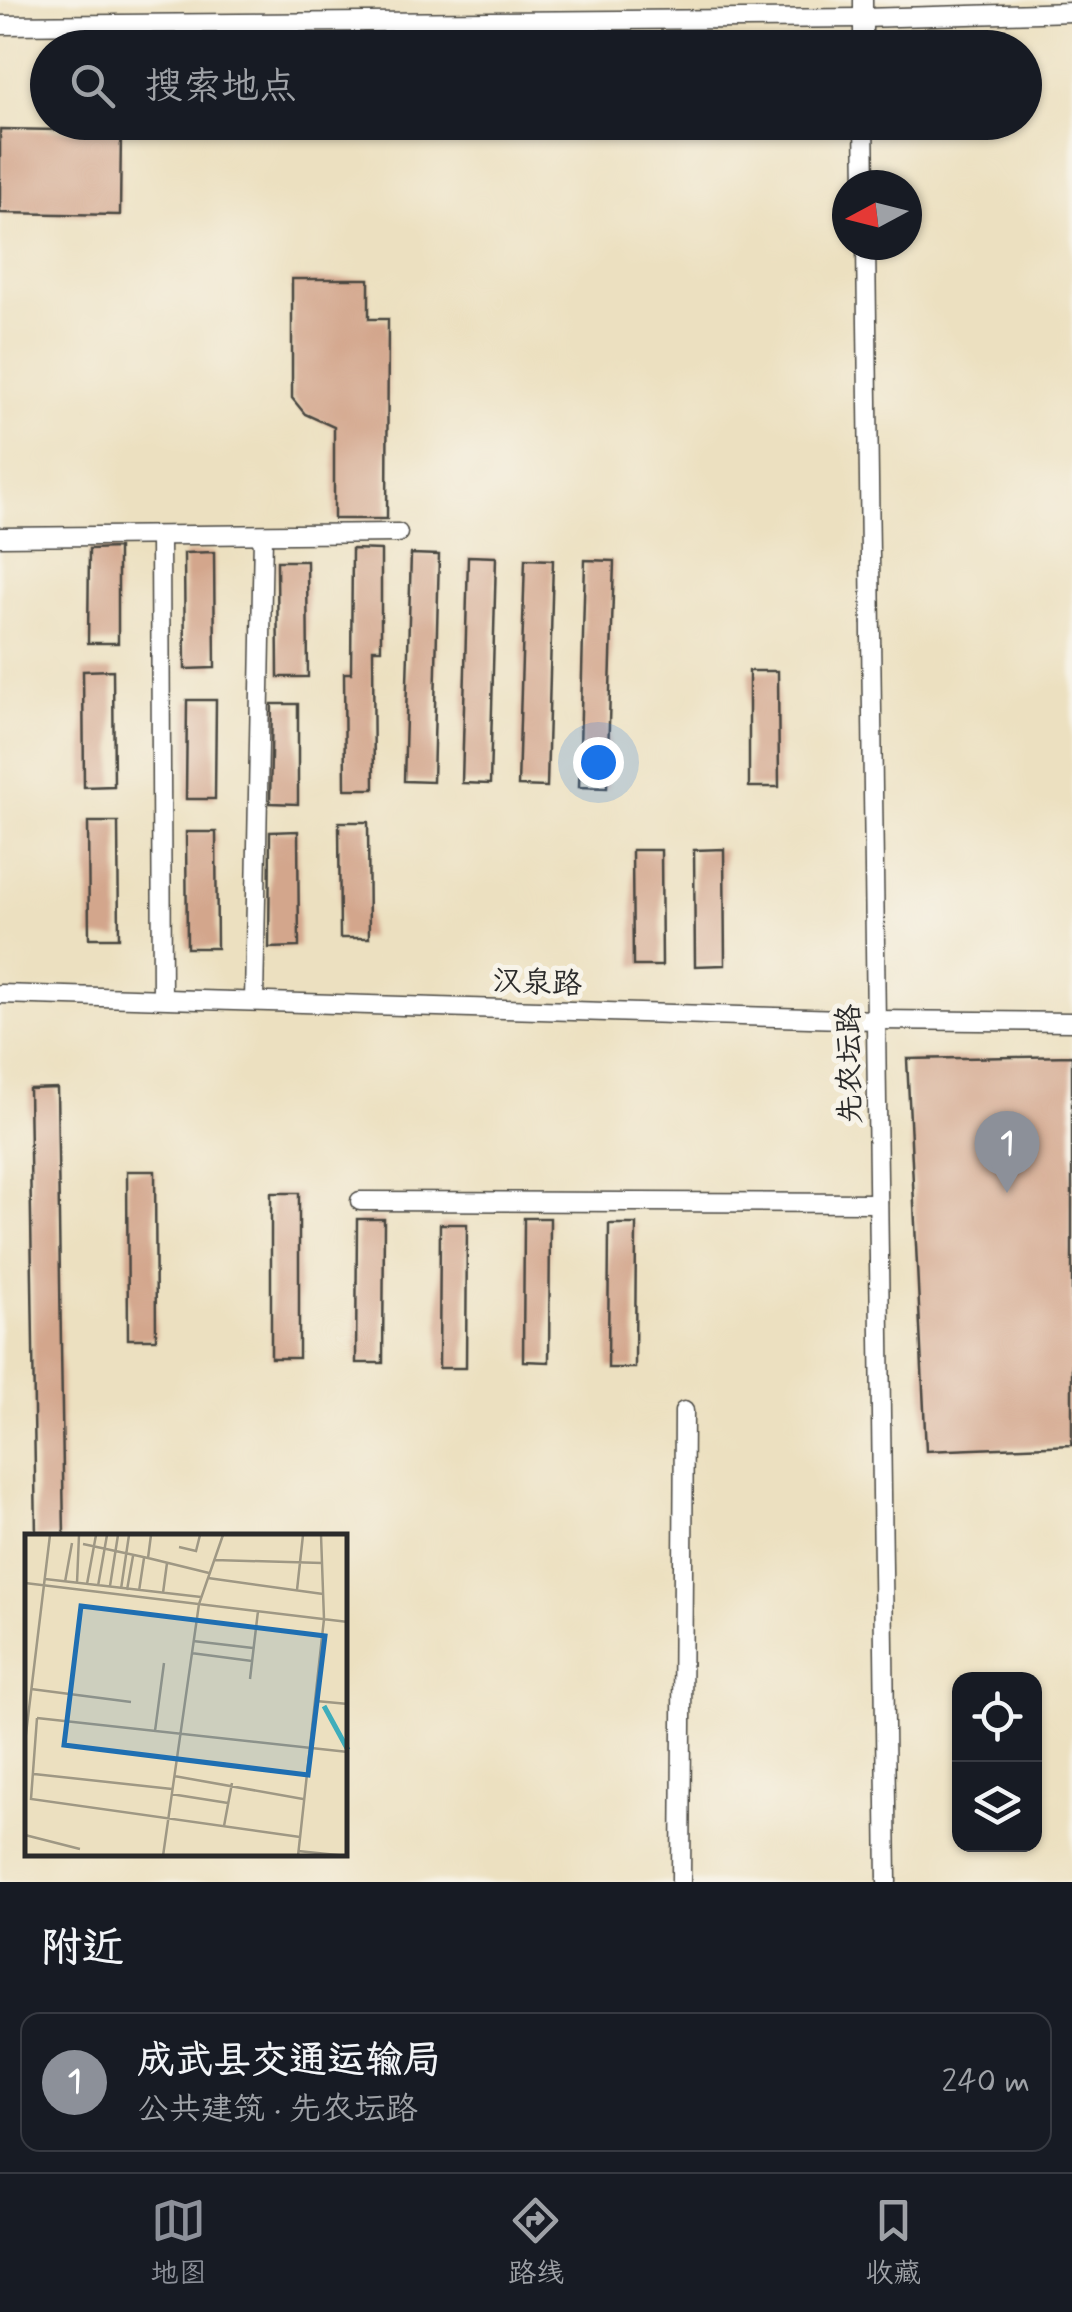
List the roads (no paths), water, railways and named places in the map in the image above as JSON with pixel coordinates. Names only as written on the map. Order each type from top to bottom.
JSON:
[{"type":"street","points":[[504,0],[505,22]]},
{"type":"street","points":[[0,26],[505,22],[863,9],[1072,12]]},
{"type":"street","points":[[864,140],[865,170]]},
{"type":"street","name":"先农坛路","points":[[866,260],[887,1882]]},
{"type":"street","points":[[0,537],[398,534]]},
{"type":"street","points":[[254,1001],[263,535]]},
{"type":"street","points":[[160,536],[162,998]]},
{"type":"street","name":"汉泉路","points":[[0,994],[876,1020],[1072,1022]]},
{"type":"street","points":[[360,1200],[878,1203]]},
{"type":"street","points":[[681,1882],[684,1411]]},
{"type":"place","name":"成武县交通运输局","points":[[1007,1193]]}]
